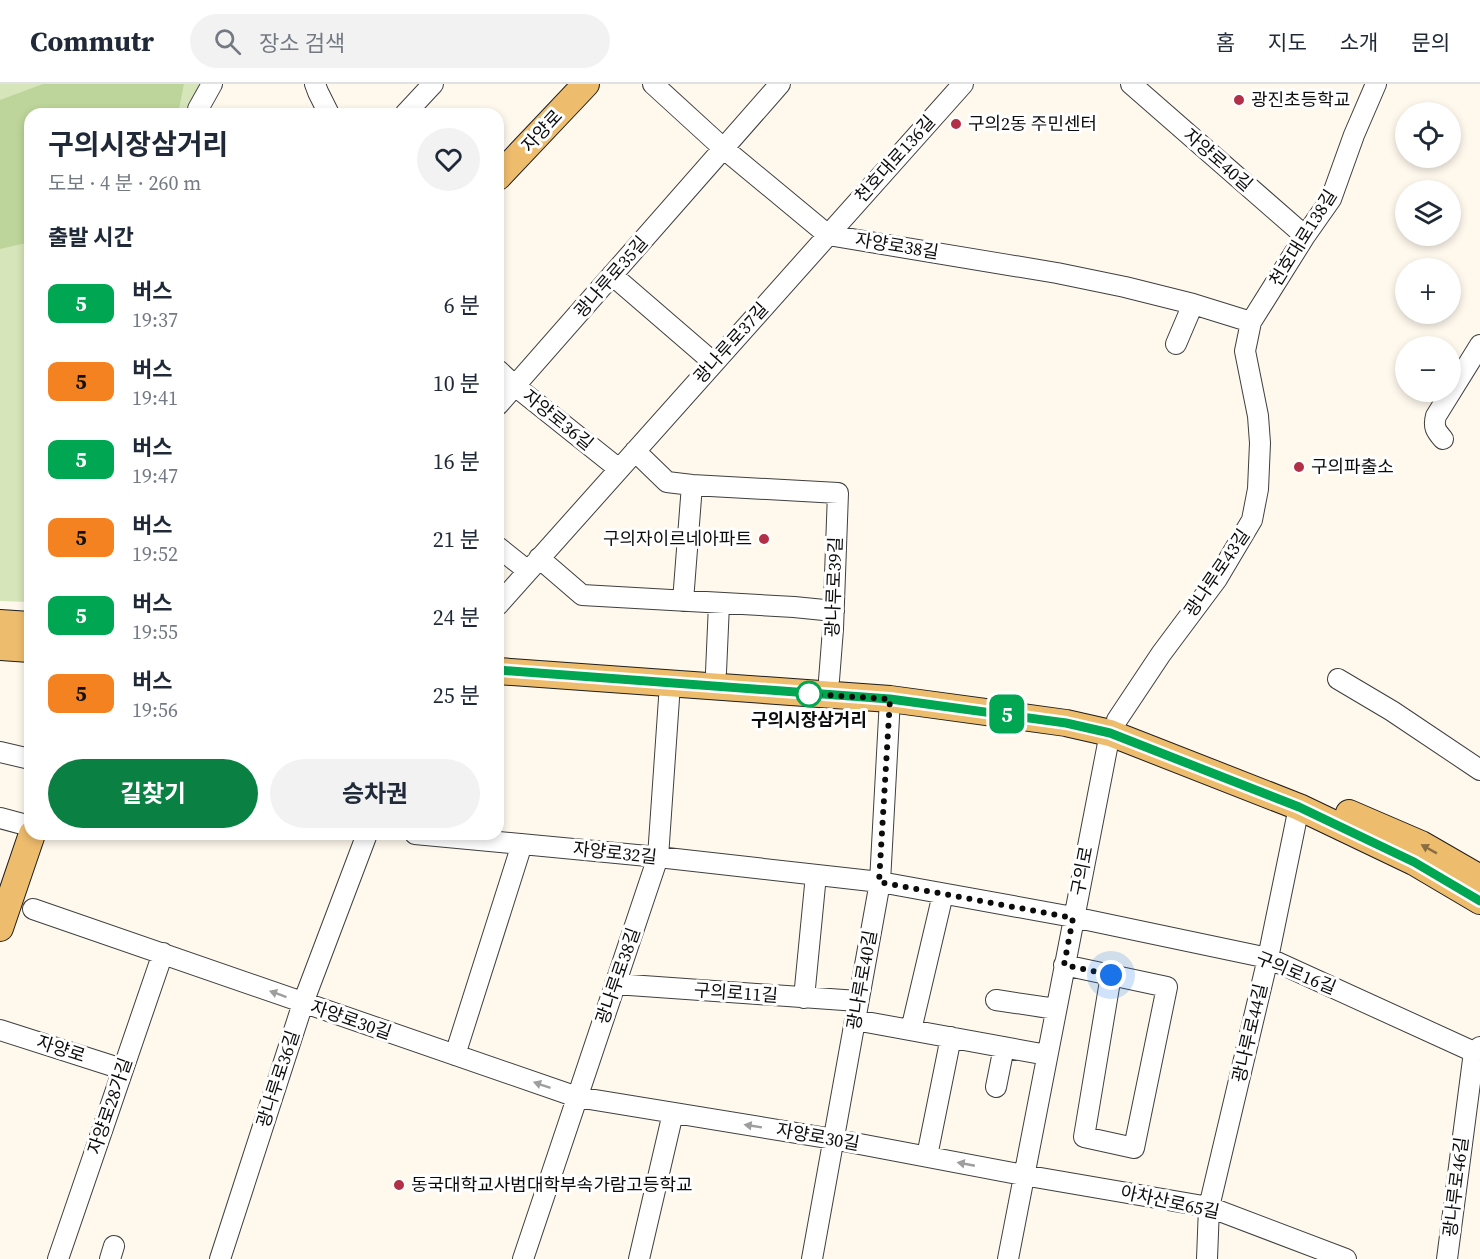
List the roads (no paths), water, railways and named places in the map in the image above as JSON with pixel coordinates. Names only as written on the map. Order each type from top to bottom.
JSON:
[{"type":"main road","name":"자양로","points":[[504,171],[586,84]]},
{"type":"main road","points":[[0,623],[24,625]]},
{"type":"main road","points":[[0,647],[24,649]]},
{"type":"main road","points":[[504,654],[901,685],[989,695],[1113,726],[1364,819],[1421,844],[1480,878]]},
{"type":"main road","points":[[504,670],[890,699],[1113,726],[1299,807],[1414,862],[1480,901]]},
{"type":"main road","points":[[0,928],[30,840]]},
{"type":"street","points":[[315,84],[326,108]]},
{"type":"street","points":[[411,108],[433,84]]},
{"type":"street","points":[[653,84],[723,148],[828,235]]},
{"type":"street","name":"광나루로35길","points":[[504,398],[780,84]]},
{"type":"street","name":"천호대로136길","points":[[828,235],[963,84]]},
{"type":"street","name":"자양로40길","points":[[1131,84],[1305,236]]},
{"type":"street","name":"천호대로138길","points":[[1251,322],[1305,236],[1331,200],[1354,135],[1376,84]]},
{"type":"street","points":[[199,108],[210,86]]},
{"type":"street","name":"자양로38길","points":[[828,235],[1057,273],[1193,304],[1251,322]]},
{"type":"street","name":"광나루로37길","points":[[504,598],[828,235]]},
{"type":"street","points":[[612,275],[714,363]]},
{"type":"street","points":[[1176,344],[1193,304]]},
{"type":"street","name":"광나루로43길","points":[[1113,726],[1161,654],[1216,579],[1252,520],[1258,489],[1260,443],[1258,416],[1245,351],[1251,322]]},
{"type":"street","points":[[1443,439],[1436,432],[1434,423],[1436,416],[1480,345]]},
{"type":"street","name":"자양로36길","points":[[504,376],[619,469]]},
{"type":"street","points":[[635,452],[667,482],[692,485],[683,601]]},
{"type":"street","name":"광나루로39길","points":[[692,485],[838,493],[829,680]]},
{"type":"street","points":[[504,550],[534,565],[582,595],[834,611]]},
{"type":"street","points":[[716,672],[720,604]]},
{"type":"street","points":[[1338,679],[1392,711],[1480,771]]},
{"type":"street","name":"광나루로38길","points":[[523,1259],[658,857],[670,684]]},
{"type":"street","name":"광나루로40길","points":[[812,1259],[879,882],[890,699]]},
{"type":"street","name":"구의로","points":[[1008,1259],[1073,918],[1113,726]]},
{"type":"street","points":[[0,752],[24,758]]},
{"type":"street","name":"광나루로44길","points":[[1207,1259],[1209,1206],[1268,958],[1299,807]]},
{"type":"street","points":[[0,818],[24,824]]},
{"type":"street","name":"광나루로36길","points":[[220,1259],[303,1003],[365,840]]},
{"type":"street","name":"자양로32길","points":[[479,840],[879,882],[1073,918]]},
{"type":"street","points":[[455,1055],[522,844]]},
{"type":"street","points":[[804,998],[816,875]]},
{"type":"street","points":[[911,1030],[943,894]]},
{"type":"street","name":"자양로30길","points":[[33,909],[577,1097],[833,1139],[1023,1175]]},
{"type":"street","name":"구의로16길","points":[[1073,918],[1268,958],[1477,1058]]},
{"type":"street","name":"자양로28가길","points":[[58,1259],[163,953]]},
{"type":"street","points":[[1064,965],[1111,975],[1167,987],[1134,1148],[1084,1137],[1111,975]]},
{"type":"street","name":"구의로11길","points":[[615,984],[804,998],[856,1011],[911,1030],[1047,1055]]},
{"type":"street","points":[[996,1000],[1056,1009]]},
{"type":"street","name":"자양로","points":[[0,1030],[122,1069]]},
{"type":"street","points":[[927,1156],[951,1037]]},
{"type":"street","points":[[996,1087],[1004,1047]]},
{"type":"street","name":"광나루로46길","points":[[1447,1259],[1477,1058]]},
{"type":"street","points":[[639,1259],[673,1113]]},
{"type":"street","name":"아차산로65길","points":[[1023,1175],[1209,1206],[1346,1259]]},
{"type":"place","name":"광진초등학교","points":[[1239,100]]},
{"type":"place","name":"구의2동 주민센터","points":[[956,124]]},
{"type":"place","name":"구의파출소","points":[[1299,467]]},
{"type":"place","name":"구의자이르네아파트","points":[[764,539]]},
{"type":"place","name":"구의시장삼거리","points":[[809,694]]},
{"type":"place","name":"동국대학교사범대학부속가람고등학교","points":[[399,1185]]}]
